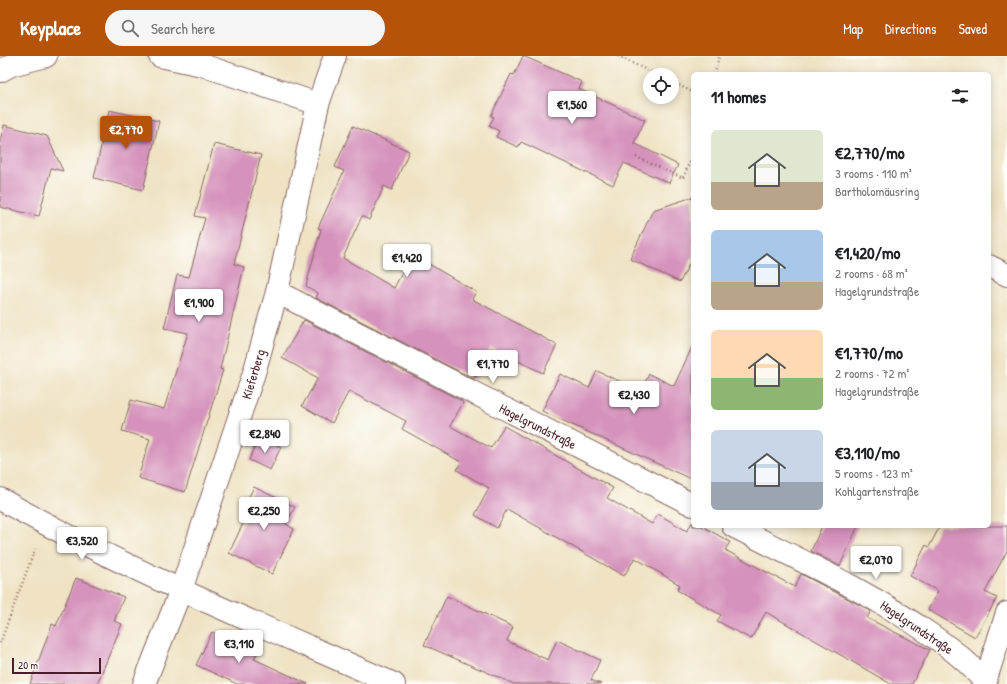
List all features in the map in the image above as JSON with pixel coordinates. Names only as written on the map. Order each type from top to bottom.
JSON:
[{"type":"street","points":[[0,71],[10,65],[46,56]]},
{"type":"street","points":[[160,56],[202,65],[318,104]]},
{"type":"street","name":"Kieferberg","points":[[144,684],[181,590],[254,373],[277,292],[318,104],[335,56]]},
{"type":"street","points":[[991,267],[1007,275]]},
{"type":"street","name":"Hagelgrundstraße","points":[[277,292],[691,505]]},
{"type":"street","points":[[0,499],[44,524],[181,590],[394,684]]},
{"type":"street","name":"Hagelgrundstraße","points":[[737,528],[861,591],[907,618],[955,652],[986,683]]},
{"type":"street","points":[[986,683],[1007,613]]},
{"type":"path","points":[[618,56],[643,68]]},
{"type":"path","points":[[715,72],[719,56]]},
{"type":"path","points":[[679,85],[691,91]]},
{"type":"path","points":[[636,157],[683,178],[691,159]]},
{"type":"path","points":[[0,643],[44,524]]},
{"type":"building","points":[[523,56],[582,82],[579,89],[645,120],[634,143],[678,165],[669,183],[624,163],[613,185],[521,142],[518,147],[496,137],[499,131],[489,126],[494,117],[491,116],[511,74],[514,75]]},
{"type":"building","points":[[109,110],[159,121],[143,190],[94,178]]},
{"type":"building","points":[[4,125],[47,136],[63,171],[51,168],[39,216],[0,207],[0,141]]},
{"type":"building","points":[[353,126],[409,151],[392,190],[384,186],[369,220],[362,216],[343,258],[394,288],[408,262],[423,270],[427,263],[476,292],[472,299],[557,345],[543,373],[491,348],[474,379],[316,298],[318,293],[306,286],[321,229],[318,228],[344,171],[335,167]]},
{"type":"building","points":[[214,144],[261,155],[234,264],[244,267],[220,369],[223,370],[185,492],[138,478],[150,439],[122,431],[131,400],[164,409],[188,333],[164,328],[177,275],[189,277],[205,218],[195,216]]},
{"type":"building","points":[[691,198],[691,260],[680,282],[630,259],[653,210]]},
{"type":"building","points":[[304,320],[462,401],[463,403],[450,426],[491,448],[504,426],[613,488],[607,498],[652,524],[658,514],[687,531],[691,524],[691,528],[706,528],[730,542],[725,550],[795,587],[801,574],[871,611],[867,618],[930,650],[912,684],[891,684],[766,612],[751,639],[717,621],[721,615],[677,590],[680,585],[635,558],[624,576],[507,509],[497,528],[475,515],[489,488],[457,470],[461,462],[402,429],[406,421],[349,391],[332,423],[302,406],[318,378],[282,358]]},
{"type":"building","points":[[691,349],[691,479],[542,411],[560,374],[589,388],[597,371],[641,391],[649,374],[674,386]]},
{"type":"building","points":[[260,437],[281,447],[270,470],[249,460]]},
{"type":"building","points":[[254,487],[295,507],[286,524],[294,529],[272,574],[229,553],[249,511],[243,508]]},
{"type":"building","points":[[991,526],[1007,526],[1007,551],[985,592],[997,598],[975,637],[928,610],[938,591],[910,576],[926,545],[929,547],[939,528],[991,528]]},
{"type":"building","points":[[821,528],[857,528],[840,566],[811,551]]},
{"type":"building","points":[[76,578],[124,597],[114,621],[122,624],[97,684],[30,684],[52,624],[56,626]]},
{"type":"building","points":[[447,596],[513,627],[507,641],[548,660],[557,640],[600,660],[591,680],[601,684],[514,684],[424,645]]},
{"type":"building","points":[[212,632],[257,653],[254,659],[308,684],[237,684],[196,665]]}]
